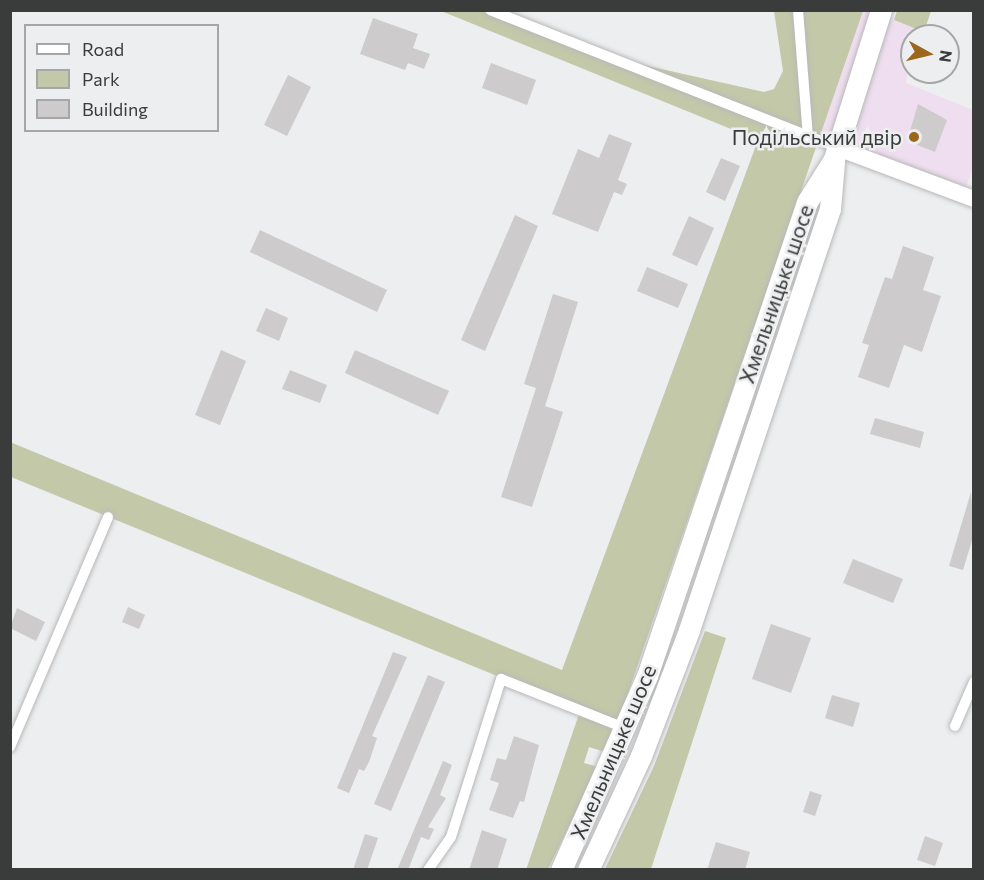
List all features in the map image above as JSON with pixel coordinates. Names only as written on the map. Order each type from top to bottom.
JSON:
[{"type":"highway","points":[[836,153],[881,10]]},
{"type":"highway","name":"Хмельницьке шосе","points":[[561,870],[627,729],[807,202],[836,153]]},
{"type":"highway","name":"Хмельницьке шосе","points":[[588,870],[641,756],[689,630],[830,209],[836,153]]},
{"type":"street","points":[[490,10],[808,137],[836,153],[974,199]]},
{"type":"street","points":[[798,10],[808,137]]},
{"type":"street","points":[[10,747],[108,517]]},
{"type":"street","points":[[428,870],[451,837],[501,679],[627,729]]},
{"type":"street","points":[[955,726],[974,682]]},
{"type":"shaded area","points":[[786,11],[868,11],[903,24],[900,24],[900,84],[908,84],[973,110],[973,168],[963,195],[818,141],[836,88]]},
{"type":"green space","points":[[441,11],[490,11],[603,56],[764,92],[774,89],[783,71],[774,11],[863,11],[617,725],[11,477],[10,442],[562,670],[758,140]]},
{"type":"green space","points":[[897,11],[931,11],[927,24],[904,24],[894,20]]},
{"type":"green space","points":[[705,631],[726,638],[651,869],[605,869],[654,766]]},
{"type":"green space","points":[[579,714],[615,728],[605,752],[589,747],[584,763],[598,767],[548,869],[526,870]]},
{"type":"building","points":[[373,18],[418,34],[413,48],[430,54],[424,69],[408,63],[405,70],[360,54]]},
{"type":"building","points":[[491,63],[536,80],[527,105],[482,88]]},
{"type":"building","points":[[288,75],[311,87],[287,136],[264,125]]},
{"type":"building","points":[[918,104],[947,120],[935,152],[907,141]]},
{"type":"building","points":[[609,134],[632,143],[618,180],[627,184],[622,195],[614,192],[598,232],[552,214],[578,149],[599,158]]},
{"type":"building","points":[[721,158],[740,166],[725,201],[706,192]]},
{"type":"building","points":[[515,215],[538,226],[485,351],[461,340]]},
{"type":"building","points":[[689,216],[714,228],[697,266],[672,255]]},
{"type":"building","points":[[260,230],[387,290],[377,312],[250,252]]},
{"type":"building","points":[[903,246],[934,257],[923,290],[941,296],[922,352],[904,345],[889,388],[858,377],[869,345],[862,343],[885,277],[892,279]]},
{"type":"building","points":[[647,267],[688,284],[678,308],[637,291]]},
{"type":"building","points":[[553,294],[578,302],[545,406],[563,412],[532,507],[501,497],[536,388],[524,384]]},
{"type":"building","points":[[266,308],[288,318],[279,341],[256,331]]},
{"type":"building","points":[[221,350],[246,361],[220,425],[195,415]]},
{"type":"building","points":[[355,350],[449,391],[438,415],[345,373]]},
{"type":"building","points":[[290,370],[327,385],[320,403],[282,389]]},
{"type":"building","points":[[875,418],[924,432],[920,448],[870,434]]},
{"type":"building","points":[[971,492],[974,534],[963,570],[949,566]]},
{"type":"building","points":[[853,559],[903,579],[893,603],[843,583]]},
{"type":"building","points":[[128,607],[145,615],[139,629],[122,622]]},
{"type":"building","points":[[17,608],[45,622],[36,641],[10,628]]},
{"type":"building","points":[[771,624],[811,638],[791,693],[752,679]]},
{"type":"building","points":[[393,652],[407,657],[372,736],[377,738],[369,762],[364,771],[359,769],[349,793],[337,788]]},
{"type":"building","points":[[428,675],[445,682],[391,811],[374,804]]},
{"type":"building","points":[[832,695],[860,703],[853,727],[825,718]]},
{"type":"building","points":[[514,736],[539,745],[524,802],[520,801],[513,818],[489,810],[499,783],[490,780],[497,758],[506,760]]},
{"type":"building","points":[[443,761],[452,765],[440,795],[446,798],[428,827],[434,829],[429,840],[421,837],[408,870],[397,870]]},
{"type":"building","points":[[810,791],[822,795],[815,816],[803,812]]},
{"type":"building","points":[[482,830],[507,839],[497,870],[469,870]]},
{"type":"building","points":[[365,834],[378,838],[367,870],[353,870]]},
{"type":"building","points":[[925,836],[943,843],[935,866],[917,860]]},
{"type":"building","points":[[716,842],[750,852],[745,870],[707,870]]},
{"type":"place","name":"Подільський двір","points":[[914,137]]}]
